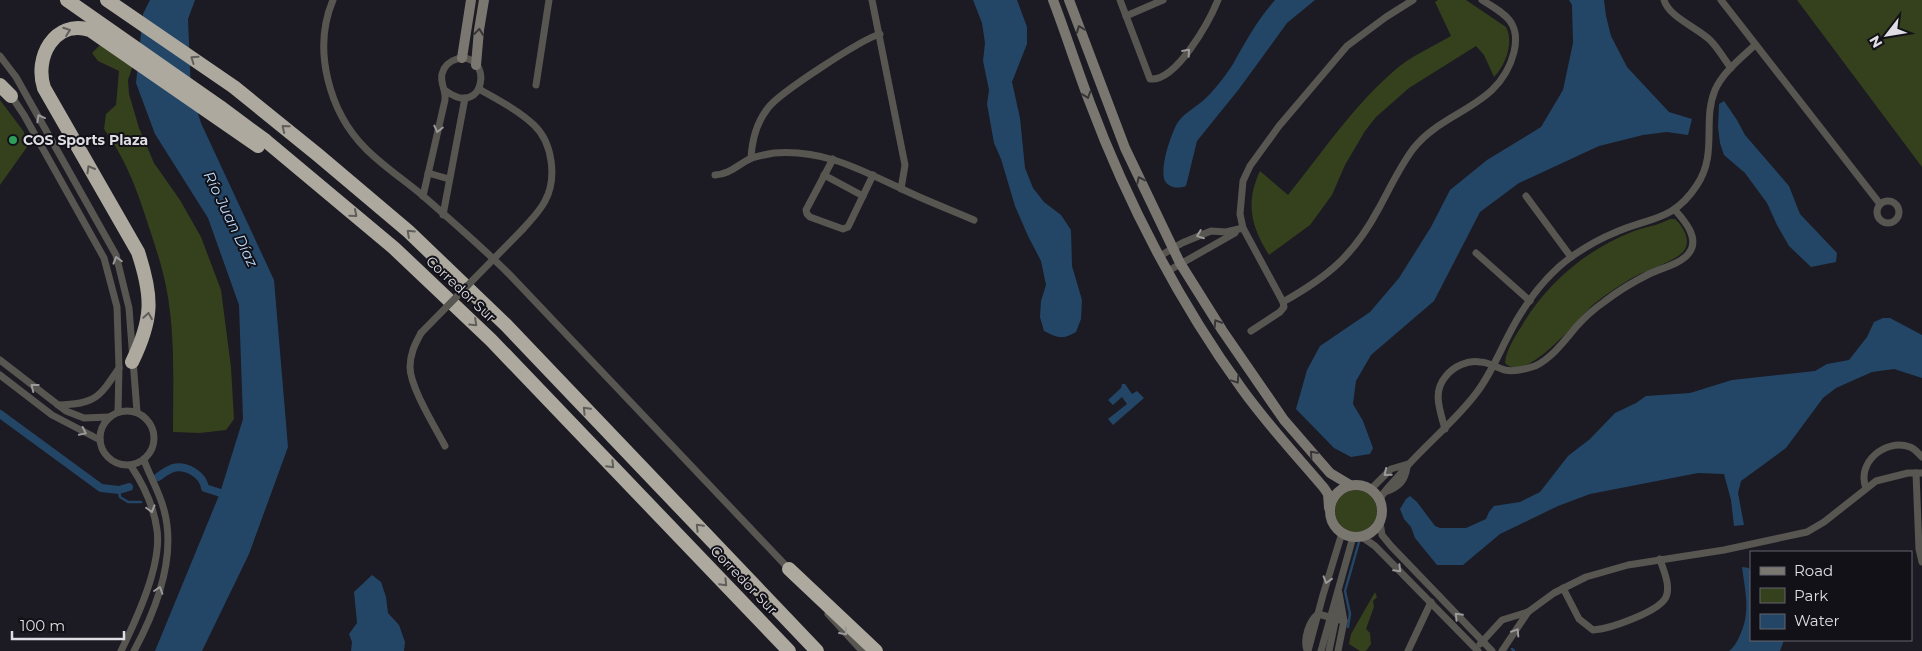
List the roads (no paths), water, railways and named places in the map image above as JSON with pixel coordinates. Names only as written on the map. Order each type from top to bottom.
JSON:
[{"type":"highway","name":"Corredor Sur","points":[[67,0],[116,40],[331,194],[394,248],[491,340],[789,651]]},
{"type":"highway","name":"Corredor Sur","points":[[107,0],[234,87],[408,231],[506,325],[817,651]]},
{"type":"highway","points":[[116,40],[90,30],[69,29],[55,37],[48,45],[42,57],[40,70],[46,94],[138,252],[147,278],[150,312],[143,338],[132,362]]},
{"type":"highway","points":[[0,85],[11,96]]},
{"type":"highway","points":[[789,569],[876,651]]},
{"type":"street","points":[[333,0],[323,36],[324,59],[336,104],[348,127],[366,148],[481,246],[510,275],[789,569],[862,651]]},
{"type":"street","points":[[462,58],[471,0]]},
{"type":"street","points":[[476,65],[484,0]]},
{"type":"street","points":[[536,85],[549,0]]},
{"type":"street","points":[[872,0],[905,165],[901,189]]},
{"type":"street","points":[[1053,0],[1090,105],[1122,178],[1168,271],[1199,324],[1241,388],[1328,494],[1331,520],[1342,533],[1358,537],[1375,546],[1477,650],[1482,641],[1502,620],[1528,612]]},
{"type":"street","points":[[1069,0],[1125,148],[1172,248],[1222,330],[1284,420],[1330,473],[1350,485],[1364,486],[1381,496]]},
{"type":"street","points":[[1120,0],[1150,79],[1156,80],[1166,76],[1196,42],[1211,19],[1218,0]]},
{"type":"street","points":[[1126,16],[1163,0]]},
{"type":"street","points":[[1251,331],[1280,312],[1284,307],[1244,228],[1240,214],[1243,181],[1250,166],[1279,126],[1347,46],[1386,16],[1413,0]]},
{"type":"street","points":[[1283,302],[1325,276],[1345,258],[1362,237],[1399,170],[1414,148],[1436,128],[1484,97],[1500,83],[1511,65],[1516,43],[1515,26],[1506,14],[1482,0]]},
{"type":"street","points":[[1664,0],[1666,7],[1673,15],[1686,21],[1710,40],[1731,68]]},
{"type":"street","points":[[1721,0],[1880,204]]},
{"type":"street","points":[[751,158],[756,130],[768,108],[782,94],[864,40],[880,34]]},
{"type":"street","points":[[1371,489],[1391,469],[1408,464],[1445,429],[1475,396],[1494,366],[1522,311],[1555,272],[1571,257],[1594,242],[1615,232],[1656,219],[1675,210],[1698,185],[1709,157],[1709,116],[1715,89],[1731,68],[1755,45]]},
{"type":"street","points":[[0,56],[16,77],[116,255],[129,308],[137,412]]},
{"type":"street","points":[[462,58],[470,60],[476,65],[481,72],[482,81],[479,89],[473,95],[465,98],[454,97],[446,91],[441,79],[445,67],[450,62],[462,58]]},
{"type":"street","points":[[0,81],[24,115],[104,258],[117,307],[118,412]]},
{"type":"street","points":[[445,446],[412,382],[410,368],[412,352],[421,333],[523,229],[545,201],[552,182],[550,154],[544,138],[536,126],[479,89]]},
{"type":"street","points":[[423,196],[446,91]]},
{"type":"street","points":[[443,215],[465,98]]},
{"type":"street","points":[[715,175],[734,170],[751,158],[773,153],[800,152],[833,159],[974,220]]},
{"type":"street","points":[[833,159],[806,210],[810,217],[844,229],[848,227],[873,175]]},
{"type":"street","points":[[428,173],[449,179]]},
{"type":"street","points":[[824,175],[863,196]]},
{"type":"street","points":[[1526,196],[1571,257]]},
{"type":"street","points":[[1445,429],[1438,404],[1438,389],[1446,376],[1454,368],[1465,363],[1480,362],[1506,370],[1520,370],[1536,365],[1555,352],[1577,326],[1604,302],[1649,273],[1683,259],[1693,245],[1692,237],[1689,228],[1675,210]]},
{"type":"street","points":[[1160,256],[1172,248],[1211,231],[1226,232],[1244,228]]},
{"type":"street","points":[[1168,271],[1244,228]]},
{"type":"street","points":[[1476,253],[1530,301]]},
{"type":"street","points":[[0,360],[58,405],[74,415],[84,418],[109,418]]},
{"type":"street","points":[[58,405],[78,404],[93,400],[104,391],[119,368]]},
{"type":"street","points":[[0,375],[52,415],[100,440]]},
{"type":"street","points":[[127,410],[137,412],[153,428],[154,440],[152,451],[144,460],[130,466],[113,462],[102,449],[100,432],[109,418],[118,412],[127,410]]},
{"type":"street","points":[[1866,488],[1863,480],[1866,466],[1874,453],[1893,446],[1911,447],[1922,457]]},
{"type":"street","points":[[134,651],[162,583],[168,542],[165,512],[144,460]]},
{"type":"street","points":[[1381,496],[1396,488],[1405,479],[1408,464]]},
{"type":"street","points":[[121,651],[147,591],[157,551],[157,530],[150,503],[139,478],[130,466]]},
{"type":"street","points":[[1502,651],[1528,612],[1554,592],[1586,577],[1628,564],[1724,550],[1807,532],[1824,522],[1876,481],[1908,473],[1919,473],[1919,549],[1922,562]]},
{"type":"street","points":[[1329,508],[1336,493],[1350,485]]},
{"type":"street","points":[[1381,496],[1382,514],[1380,522],[1382,535],[1492,651]]},
{"type":"street","points":[[1358,537],[1370,534],[1380,522]]},
{"type":"street","points":[[1308,651],[1342,533]]},
{"type":"street","points":[[1329,651],[1338,590],[1358,537]]},
{"type":"street","points":[[1563,588],[1579,620],[1593,630],[1603,629],[1648,612],[1658,606],[1666,597],[1667,581],[1660,559]]},
{"type":"street","points":[[1338,590],[1344,621],[1338,651]]},
{"type":"street","points":[[1321,651],[1340,598]]},
{"type":"street","points":[[1408,651],[1431,602]]},
{"type":"street","points":[[1318,614],[1344,621]]},
{"type":"water","name":"Río Juan Díaz","points":[[150,0],[195,0],[188,19],[191,92],[201,123],[274,280],[288,447],[249,554],[202,651],[155,651],[220,493],[243,419],[239,305],[208,218],[155,134],[136,83],[143,14]]},
{"type":"water","points":[[973,0],[1017,0],[1027,27],[1027,44],[1012,82],[1020,118],[1025,168],[1033,188],[1044,202],[1061,215],[1071,230],[1072,266],[1082,300],[1081,319],[1076,332],[1067,336],[1057,337],[1044,331],[1040,317],[1041,301],[1046,285],[1041,261],[1015,206],[1001,159],[994,143],[987,104],[989,90],[983,61],[985,43],[982,23]]},
{"type":"water","points":[[1275,0],[1315,0],[1287,23],[1239,89],[1197,141],[1186,186],[1177,188],[1169,185],[1165,181],[1164,176],[1165,160],[1172,134],[1178,122],[1207,97],[1221,81],[1257,23]]},
{"type":"water","points":[[1569,0],[1604,0],[1611,36],[1627,67],[1669,112],[1692,119],[1688,135],[1667,132],[1643,135],[1599,146],[1519,183],[1480,212],[1434,301],[1371,355],[1356,381],[1353,404],[1363,421],[1373,448],[1370,454],[1351,457],[1334,448],[1296,409],[1307,370],[1320,346],[1370,312],[1399,278],[1431,227],[1450,190],[1487,160],[1541,127],[1563,90],[1573,43],[1572,5]]},
{"type":"water","points":[[1724,101],[1745,135],[1789,186],[1800,214],[1837,253],[1836,262],[1811,267],[1789,246],[1767,203],[1745,173],[1724,155],[1718,127],[1719,104]]},
{"type":"water","points":[[1883,318],[1890,318],[1922,335],[1922,378],[1894,369],[1872,372],[1836,388],[1823,398],[1786,448],[1741,481],[1738,493],[1744,525],[1734,526],[1731,500],[1724,474],[1698,473],[1590,494],[1558,506],[1500,534],[1463,565],[1437,565],[1415,538],[1411,527],[1404,519],[1400,509],[1410,496],[1417,502],[1435,526],[1440,528],[1466,528],[1486,519],[1494,506],[1520,502],[1540,492],[1568,456],[1590,439],[1615,413],[1646,396],[1690,393],[1732,380],[1815,371],[1827,364],[1849,360],[1867,337],[1874,322]]},
{"type":"water","points":[[1122,384],[1125,384],[1132,394],[1137,391],[1144,398],[1113,425],[1108,419],[1127,404],[1122,397],[1113,405],[1108,400],[1121,388]]},
{"type":"water","points":[[1742,567],[1749,568],[1750,571],[1750,641],[1784,641],[1780,651],[1729,651],[1738,640],[1743,626],[1746,601]]},
{"type":"water","points":[[372,575],[381,582],[386,597],[388,613],[399,625],[405,642],[404,651],[351,651],[352,642],[349,634],[357,623],[354,592]]},
{"type":"waterway","points":[[0,414],[101,488],[119,490],[129,487]]},
{"type":"waterway","points":[[158,477],[173,468],[188,469],[201,479],[205,488],[230,496]]},
{"type":"waterway","points":[[119,490],[120,497],[128,502],[141,502]]},
{"type":"waterway","points":[[1348,627],[1350,614],[1345,591],[1359,542]]},
{"type":"place","name":"COS Sports Plaza","points":[[13,140]]}]
